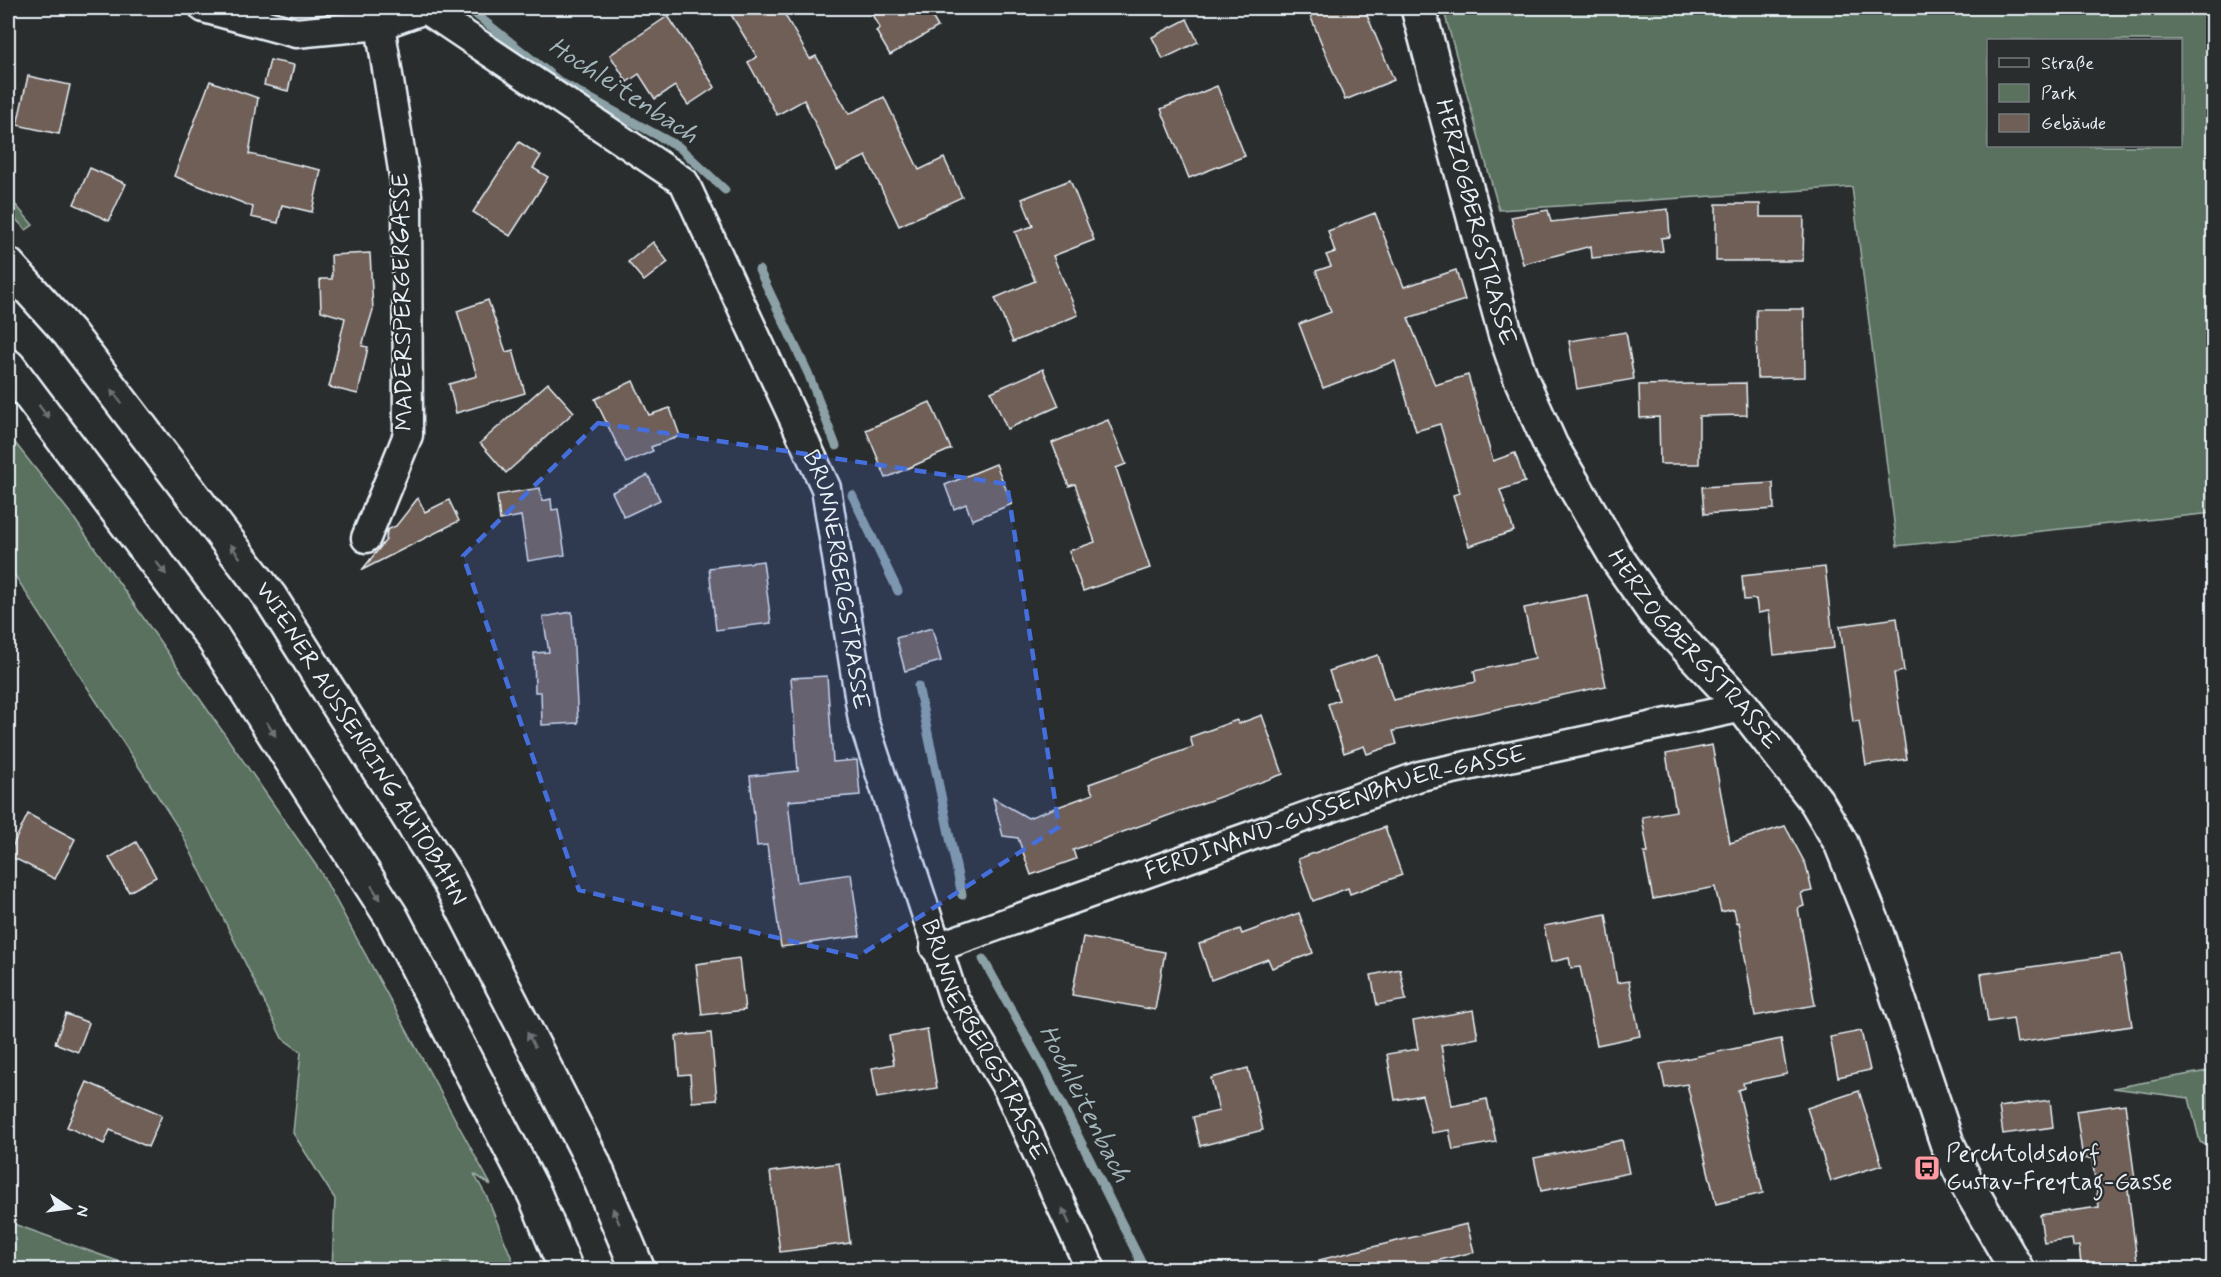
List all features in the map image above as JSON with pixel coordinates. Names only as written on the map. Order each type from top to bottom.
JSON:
[{"type":"main road","name":"HERZOGBERGSTRASSE","points":[[1418,8],[1505,333],[1521,379],[1551,446],[1618,560],[1655,613],[1743,707],[1816,801],[1841,843],[1873,923],[1947,1143],[1965,1182],[2017,1269]]},
{"type":"main road","name":"WIENER AUSSENRING AUTOBAHN","points":[[8,265],[69,333],[270,597],[449,881],[593,1162],[638,1269]]},
{"type":"main road","points":[[8,366],[213,638],[391,916],[535,1195],[566,1269]]},
{"type":"street","points":[[204,8],[296,33],[380,25],[427,8]]},
{"type":"street","name":"BRUNNERBERGSTRASSE","points":[[427,8],[684,182],[826,488],[863,720],[935,948],[954,999],[1008,1089],[1090,1269]]},
{"type":"street","name":"MADERSPERGERGASSE","points":[[366,538],[408,435],[407,195],[380,25]]},
{"type":"street","name":"FERDINAND-GUSSENBAUER-GASSE","points":[[935,948],[1420,776],[1743,707]]},
{"type":"highlighted area","points":[[598,423],[1007,484],[1059,827],[857,957],[579,890],[463,556]]},
{"type":"green space","points":[[1443,8],[2213,8],[2213,513],[1897,546],[1852,187],[1499,210]]},
{"type":"green space","points":[[8,196],[33,225],[26,230],[8,211]]},
{"type":"green space","points":[[8,434],[71,514],[320,871],[491,1185],[474,1174],[487,1197],[516,1269],[332,1269],[335,1199],[293,1133],[301,1052],[282,1038],[181,832],[12,571],[8,580]]},
{"type":"green space","points":[[2213,1070],[2213,1149],[2200,1142],[2189,1098],[2113,1088]]},
{"type":"green space","points":[[8,1222],[140,1269],[8,1269]]},
{"type":"building","points":[[727,8],[781,8],[810,59],[816,56],[849,114],[884,97],[919,170],[944,158],[962,197],[899,226],[866,156],[837,170],[804,100],[777,115],[748,62],[757,57]]},
{"type":"building","points":[[868,8],[927,8],[938,27],[890,55],[876,31],[880,28]]},
{"type":"building","points":[[1307,8],[1364,8],[1394,80],[1345,100]]},
{"type":"building","points":[[668,16],[715,87],[688,105],[675,86],[655,99],[639,74],[627,82],[610,55]]},
{"type":"building","points":[[1187,19],[1198,42],[1163,59],[1152,37]]},
{"type":"building","points":[[270,60],[294,65],[288,91],[264,85]]},
{"type":"building","points":[[28,76],[70,85],[59,134],[17,125]]},
{"type":"building","points":[[210,81],[258,98],[249,154],[321,170],[312,212],[282,205],[278,223],[251,217],[253,207],[174,176]]},
{"type":"building","points":[[1217,86],[1245,156],[1189,178],[1161,109]]},
{"type":"building","points":[[519,142],[541,156],[533,168],[548,177],[510,236],[473,212]]},
{"type":"building","points":[[90,168],[126,184],[109,221],[74,204]]},
{"type":"building","points":[[1070,180],[1094,240],[1053,256],[1078,315],[1013,342],[995,298],[1035,281],[1015,232],[1033,226],[1022,199]]},
{"type":"building","points":[[1716,204],[1760,204],[1760,217],[1804,217],[1803,261],[1716,261]]},
{"type":"building","points":[[1668,209],[1670,237],[1661,238],[1663,251],[1592,258],[1591,246],[1523,264],[1511,217],[1548,210],[1551,222]]},
{"type":"building","points":[[1375,213],[1404,287],[1456,270],[1465,300],[1408,318],[1435,385],[1468,375],[1493,461],[1515,453],[1525,482],[1500,490],[1514,531],[1469,546],[1453,495],[1460,493],[1440,424],[1416,431],[1395,361],[1323,388],[1299,324],[1331,312],[1316,271],[1331,266],[1326,255],[1335,252],[1328,231]]},
{"type":"building","points":[[653,242],[668,262],[644,281],[628,262]]},
{"type":"building","points":[[370,253],[373,310],[362,346],[368,347],[358,394],[329,387],[345,318],[321,311],[320,279],[332,279],[331,255]]},
{"type":"building","points":[[488,300],[506,352],[513,350],[525,393],[456,413],[449,384],[477,376],[457,311]]},
{"type":"building","points":[[1756,309],[1804,309],[1805,377],[1757,378]]},
{"type":"building","points":[[1626,332],[1634,379],[1577,389],[1569,341]]},
{"type":"building","points":[[1043,369],[1059,406],[1007,429],[991,392]]},
{"type":"building","points":[[633,381],[649,415],[670,408],[680,436],[651,447],[653,451],[626,463],[595,399]]},
{"type":"building","points":[[548,383],[574,412],[506,473],[480,443]]},
{"type":"building","points":[[1746,383],[1747,415],[1699,416],[1699,464],[1660,464],[1659,417],[1640,418],[1639,385]]},
{"type":"building","points":[[930,402],[951,449],[886,478],[866,430]]},
{"type":"building","points":[[1108,420],[1126,464],[1116,468],[1150,568],[1083,591],[1069,551],[1095,542],[1075,484],[1069,486],[1052,443]]},
{"type":"building","points":[[996,464],[1012,504],[972,520],[966,504],[954,509],[945,485]]},
{"type":"building","points":[[648,475],[660,500],[624,517],[612,492]]},
{"type":"building","points":[[1773,483],[1774,509],[1704,514],[1702,487]]},
{"type":"building","points":[[540,488],[542,501],[551,499],[552,510],[558,509],[565,555],[528,561],[521,516],[500,520],[497,495]]},
{"type":"building","points":[[418,498],[425,512],[449,500],[459,521],[362,570],[386,540],[387,530],[396,526]]},
{"type":"building","points":[[763,561],[771,623],[716,630],[709,568]]},
{"type":"building","points":[[1825,567],[1834,648],[1774,655],[1769,611],[1758,613],[1756,599],[1744,600],[1742,576]]},
{"type":"building","points":[[1587,595],[1606,686],[1393,731],[1397,744],[1367,754],[1364,746],[1344,753],[1328,704],[1339,700],[1329,671],[1378,655],[1393,700],[1476,682],[1474,671],[1535,658],[1524,608]]},
{"type":"building","points":[[572,612],[578,723],[542,725],[541,692],[535,692],[534,653],[549,652],[543,617]]},
{"type":"building","points":[[1897,618],[1904,671],[1894,673],[1907,759],[1866,765],[1859,721],[1853,722],[1840,626]]},
{"type":"building","points":[[932,628],[941,661],[905,671],[896,638]]},
{"type":"building","points":[[827,676],[833,762],[857,760],[860,795],[788,801],[797,882],[851,874],[860,936],[781,947],[767,845],[757,846],[750,776],[798,771],[791,678]]},
{"type":"building","points":[[1262,715],[1283,774],[1073,850],[1076,859],[1031,875],[1018,838],[1003,836],[993,798],[1028,818],[1093,794],[1089,784],[1193,747],[1190,737],[1237,720],[1238,724]]},
{"type":"building","points":[[1712,745],[1730,843],[1785,826],[1806,865],[1812,891],[1801,893],[1804,906],[1798,908],[1815,1005],[1755,1016],[1739,922],[1737,923],[1734,909],[1721,912],[1715,887],[1653,899],[1644,853],[1648,853],[1642,817],[1676,811],[1666,754]]},
{"type":"building","points":[[28,814],[75,839],[55,879],[8,855]]},
{"type":"building","points":[[1385,827],[1402,875],[1350,894],[1348,888],[1313,901],[1298,859]]},
{"type":"building","points":[[136,842],[156,877],[129,892],[109,858]]},
{"type":"building","points":[[1299,913],[1313,953],[1272,968],[1268,959],[1211,980],[1199,944],[1240,929],[1242,934]]},
{"type":"building","points":[[1606,914],[1617,983],[1629,981],[1640,1036],[1597,1045],[1580,967],[1571,968],[1569,958],[1551,962],[1544,926]]},
{"type":"building","points":[[1083,937],[1165,952],[1155,1010],[1072,995]]},
{"type":"building","points":[[2121,954],[2132,1026],[2017,1043],[2013,1018],[1988,1022],[1981,974]]},
{"type":"building","points":[[739,958],[745,1010],[702,1015],[696,964]]},
{"type":"building","points":[[1400,969],[1406,1000],[1377,1005],[1371,975]]},
{"type":"building","points":[[1473,1010],[1478,1038],[1441,1045],[1452,1106],[1487,1099],[1496,1142],[1453,1150],[1449,1130],[1432,1133],[1422,1095],[1395,1100],[1387,1054],[1418,1049],[1413,1021]]},
{"type":"building","points":[[66,1014],[89,1023],[78,1052],[55,1043]]},
{"type":"building","points":[[927,1029],[937,1088],[877,1098],[872,1068],[894,1064],[889,1036]]},
{"type":"building","points":[[1861,1031],[1870,1070],[1838,1077],[1830,1037]]},
{"type":"building","points":[[711,1033],[717,1100],[692,1102],[690,1074],[679,1075],[676,1036]]},
{"type":"building","points":[[1781,1039],[1787,1074],[1743,1083],[1744,1088],[1738,1090],[1763,1193],[1716,1204],[1687,1084],[1665,1088],[1660,1064]]},
{"type":"building","points":[[1248,1068],[1263,1130],[1200,1146],[1193,1117],[1219,1111],[1211,1078]]},
{"type":"building","points":[[87,1082],[162,1115],[148,1147],[110,1130],[104,1144],[67,1127]]},
{"type":"building","points":[[1859,1091],[1882,1165],[1831,1181],[1807,1108]]},
{"type":"building","points":[[2050,1100],[2053,1127],[2003,1134],[1999,1107]]},
{"type":"building","points":[[2125,1104],[2135,1180],[2127,1182],[2138,1269],[2088,1269],[2087,1263],[2081,1264],[2079,1246],[2073,1247],[2072,1239],[2044,1243],[2040,1215],[2099,1207],[2092,1158],[2083,1159],[2076,1111]]},
{"type":"building","points":[[1622,1140],[1629,1173],[1541,1191],[1534,1158]]},
{"type":"building","points":[[839,1163],[850,1243],[780,1252],[770,1172]]},
{"type":"building","points":[[1467,1224],[1474,1252],[1402,1269],[1320,1269],[1319,1260]]},
{"type":"waterway","name":"Hochleitenbach","points":[[468,8],[560,82],[679,147],[725,190]]},
{"type":"waterway","name":"Hochleitenbach","points":[[759,270],[808,373],[836,446]]},
{"type":"waterway","name":"Hochleitenbach","points":[[852,495],[898,591]]},
{"type":"waterway","name":"Hochleitenbach","points":[[918,686],[962,895]]},
{"type":"waterway","name":"Hochleitenbach","points":[[983,959],[1045,1070],[1145,1270]]},
{"type":"place","name":"Perchtoldsdorf Gustav-Freytag-Gasse","points":[[1927,1168]]}]
